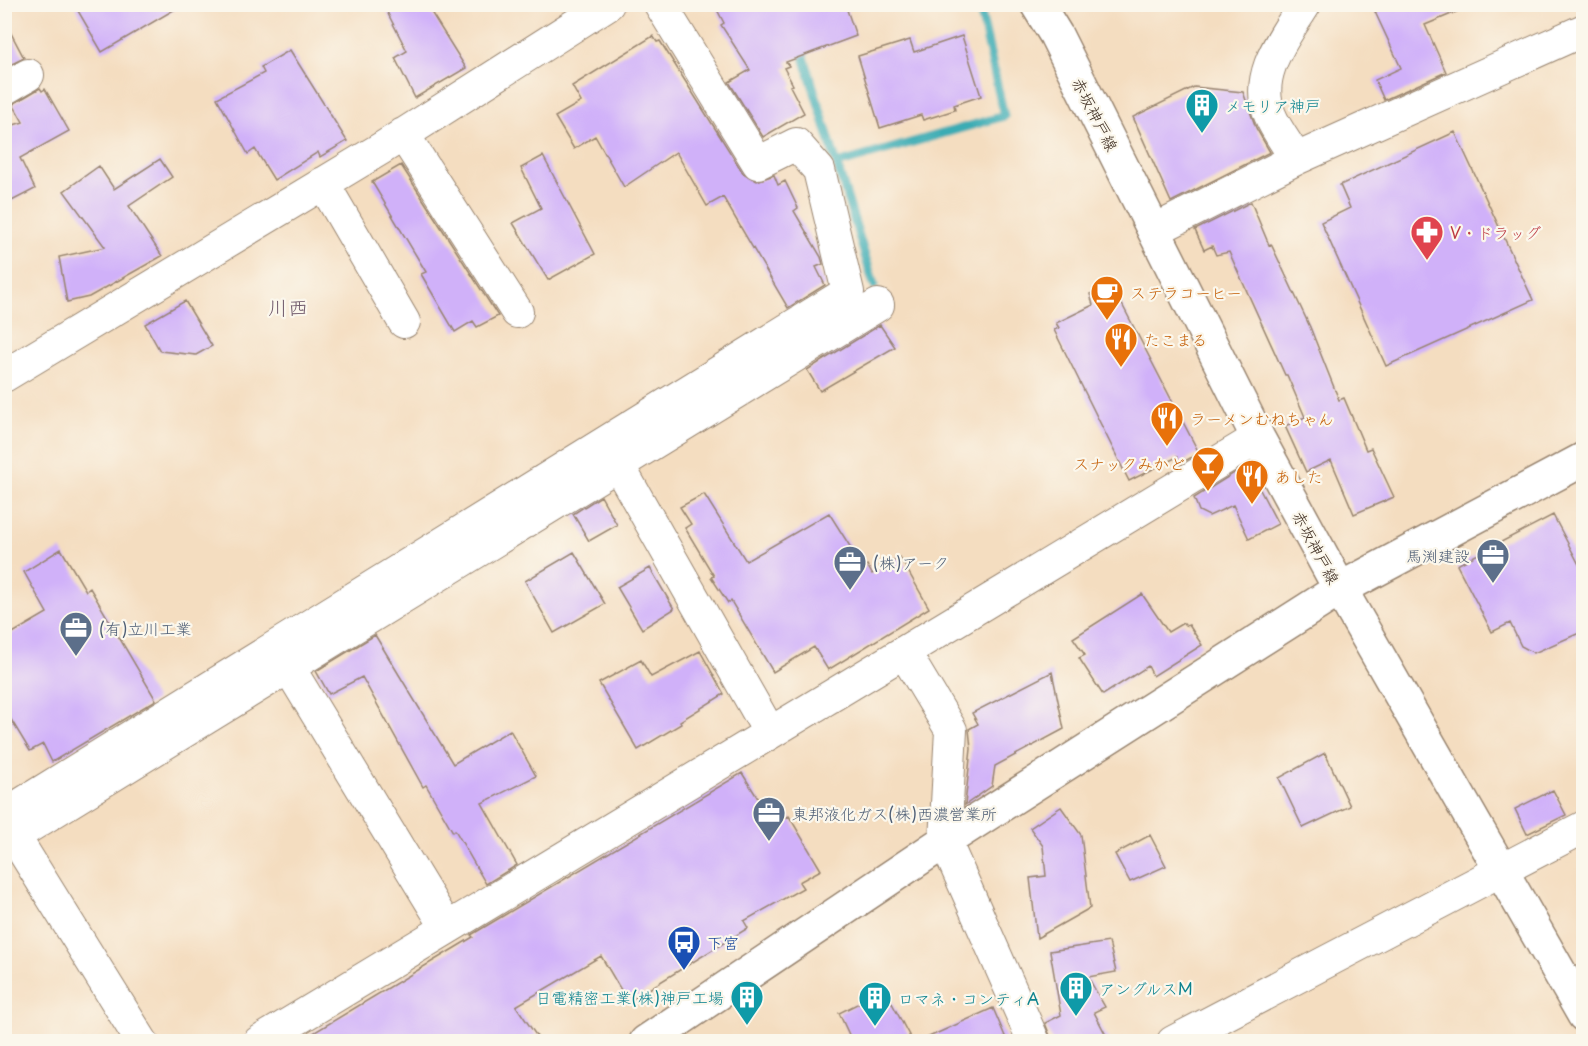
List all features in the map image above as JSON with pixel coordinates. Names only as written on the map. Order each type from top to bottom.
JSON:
[{"type":"main road","name":"赤坂神戸線","points":[[1037,4],[1056,35],[1258,438],[1340,589],[1584,1015]]},
{"type":"main road","points":[[646,1041],[945,841],[1340,589],[1584,459]]},
{"type":"street","points":[[4,376],[403,134],[577,13],[608,4]]},
{"type":"street","points":[[8,824],[848,292],[819,170],[796,144],[758,163],[660,4]]},
{"type":"street","points":[[1296,159],[1269,115],[1263,86],[1276,52],[1305,4]]},
{"type":"street","points":[[1155,230],[1296,159],[1584,30]]},
{"type":"street","points":[[403,134],[517,312]]},
{"type":"street","points":[[323,183],[404,322]]},
{"type":"street","points":[[8,824],[289,668],[878,305]]},
{"type":"street","points":[[259,1041],[1258,438]]},
{"type":"street","points":[[618,465],[770,733]]},
{"type":"street","points":[[904,652],[951,730],[945,841],[1034,1041]]},
{"type":"street","points":[[289,668],[447,928]]},
{"type":"street","points":[[8,824],[142,1041]]},
{"type":"street","points":[[1173,1041],[1212,1032],[1584,827]]},
{"type":"building","points":[[74,4],[184,4],[102,52]]},
{"type":"building","points":[[383,4],[426,4],[466,68],[415,98],[395,58],[407,51]]},
{"type":"building","points":[[714,4],[845,4],[856,36],[786,62],[789,66],[784,68],[793,85],[790,86],[804,113],[763,137],[729,82],[750,70],[721,25],[724,23]]},
{"type":"building","points":[[1393,4],[1473,5],[1425,25],[1446,72],[1384,100],[1375,80],[1401,68],[1375,12]]},
{"type":"building","points":[[4,20],[24,58],[4,68]]},
{"type":"building","points":[[653,36],[657,42],[660,41],[743,173],[757,181],[774,175],[778,185],[785,181],[798,208],[794,211],[821,257],[823,264],[816,267],[825,285],[788,308],[723,197],[707,206],[676,152],[624,187],[595,136],[574,149],[555,117],[581,102],[572,86]]},
{"type":"building","points":[[962,36],[981,96],[954,105],[955,110],[923,120],[921,115],[880,128],[858,56],[910,40],[914,52]]},
{"type":"building","points":[[290,50],[347,141],[320,157],[318,152],[274,180],[255,149],[248,154],[217,98],[264,73],[261,67]]},
{"type":"building","name":"メモリア神戸","points":[[1194,87],[1243,92],[1256,128],[1270,152],[1171,202],[1133,117]]},
{"type":"building","points":[[40,88],[42,91],[45,89],[69,131],[20,158],[35,189],[4,205],[4,128],[23,122],[13,104]]},
{"type":"building","name":"V・ドラッグ","points":[[1455,132],[1533,300],[1386,366],[1321,222],[1350,208],[1340,185]]},
{"type":"building","points":[[543,156],[595,254],[548,280],[513,223],[541,208],[521,168]]},
{"type":"building","points":[[160,159],[172,177],[129,206],[162,256],[89,297],[67,302],[59,257],[105,247],[64,191],[99,166],[114,189]]},
{"type":"building","points":[[401,165],[498,316],[477,327],[473,321],[455,332],[421,274],[426,272],[372,182]]},
{"type":"building","points":[[1251,202],[1269,245],[1271,244],[1310,327],[1339,400],[1344,398],[1366,450],[1371,448],[1394,497],[1354,514],[1331,460],[1306,472],[1285,426],[1305,417],[1287,375],[1285,375],[1229,252],[1216,255],[1212,246],[1204,250],[1195,230]]},
{"type":"building","points":[[1112,285],[1199,453],[1180,464],[1177,457],[1129,481],[1054,330],[1059,328],[1056,323],[1093,305],[1090,294]]},
{"type":"building","points":[[185,301],[212,346],[196,355],[160,351],[145,324]]},
{"type":"building","points":[[880,325],[895,347],[820,391],[807,370]]},
{"type":"building","points":[[1247,465],[1278,524],[1249,539],[1233,505],[1209,516],[1199,511],[1194,498]]},
{"type":"building","name":"(株)アーク","points":[[704,494],[746,561],[829,513],[863,567],[867,565],[872,574],[900,557],[929,608],[828,670],[814,647],[773,672],[731,601],[728,603],[711,577],[714,576],[685,528],[691,524],[680,507]]},
{"type":"building","points":[[601,496],[617,525],[589,541],[573,514]]},
{"type":"building","points":[[1553,515],[1584,574],[1584,631],[1534,653],[1521,646],[1510,623],[1492,632],[1457,565]]},
{"type":"building","name":"(有)立川工業","points":[[61,549],[86,591],[90,588],[156,700],[52,762],[43,744],[30,751],[4,708],[4,638],[47,613],[24,572]]},
{"type":"building","points":[[574,552],[605,604],[554,633],[525,581]]},
{"type":"building","points":[[650,568],[674,609],[642,629],[617,587]]},
{"type":"building","points":[[1142,594],[1168,632],[1183,623],[1186,626],[1189,625],[1202,645],[1153,676],[1148,666],[1103,695],[1079,658],[1085,655],[1073,638]]},
{"type":"building","points":[[375,635],[453,764],[510,730],[536,776],[482,803],[517,865],[486,884],[426,785],[423,787],[362,677],[329,694],[316,671]]},
{"type":"building","points":[[700,651],[724,694],[638,750],[599,683],[641,660],[651,677]]},
{"type":"building","points":[[1052,672],[1064,729],[995,766],[992,786],[965,805],[971,749],[969,729],[978,724],[972,713]]},
{"type":"building","points":[[1325,753],[1350,806],[1303,828],[1279,778]]},
{"type":"building","points":[[742,773],[774,824],[789,816],[821,870],[799,882],[803,888],[744,921],[748,928],[628,1002],[601,956],[516,1006],[540,1041],[300,1041],[473,937],[471,935]]},
{"type":"building","points":[[1553,790],[1566,815],[1527,834],[1515,809]]},
{"type":"building","points":[[1061,807],[1081,835],[1090,908],[1037,938],[1030,878],[1046,876],[1043,846],[1030,828]]},
{"type":"building","points":[[1150,835],[1166,866],[1130,882],[1115,854]]},
{"type":"building","points":[[1109,942],[1116,972],[1088,977],[1105,1007],[1094,1012],[1109,1041],[1052,1041],[1045,1023],[1061,1015],[1050,951]]},
{"type":"building","name":"ロマネ・コンティA","points":[[885,990],[912,1041],[852,1041],[839,1013]]},
{"type":"building","points":[[993,1008],[1007,1041],[920,1041]]},
{"type":"waterway","points":[[837,164],[1004,116],[979,4]]},
{"type":"waterway","points":[[800,44],[874,285]]},
{"type":"place","name":"メモリア神戸","points":[[1202,134]]},
{"type":"place","name":"V・ドラッグ","points":[[1427,261]]},
{"type":"place","name":"ステラコーヒー","points":[[1107,321]]},
{"type":"place","name":"たこまる","points":[[1121,368]]},
{"type":"place","name":"ラーメンむねちゃん","points":[[1167,447]]},
{"type":"place","name":"スナックみかど","points":[[1208,492]]},
{"type":"place","name":"あした","points":[[1252,505]]},
{"type":"place","name":"馬渕建設","points":[[1493,584]]},
{"type":"place","name":"(株)アーク","points":[[850,591]]},
{"type":"place","name":"(有)立川工業","points":[[76,657]]},
{"type":"place","name":"東邦液化ガス(株)西濃営業所","points":[[769,842]]},
{"type":"place","name":"下宮","points":[[684,971]]},
{"type":"place","name":"アングルスM","points":[[1076,1017]]},
{"type":"place","name":"日電精密工業(株)神戸工場","points":[[747,1026]]},
{"type":"place","name":"ロマネ・コンティA","points":[[875,1027]]},
{"type":"district","name":"川西","points":[[288,307]]}]
